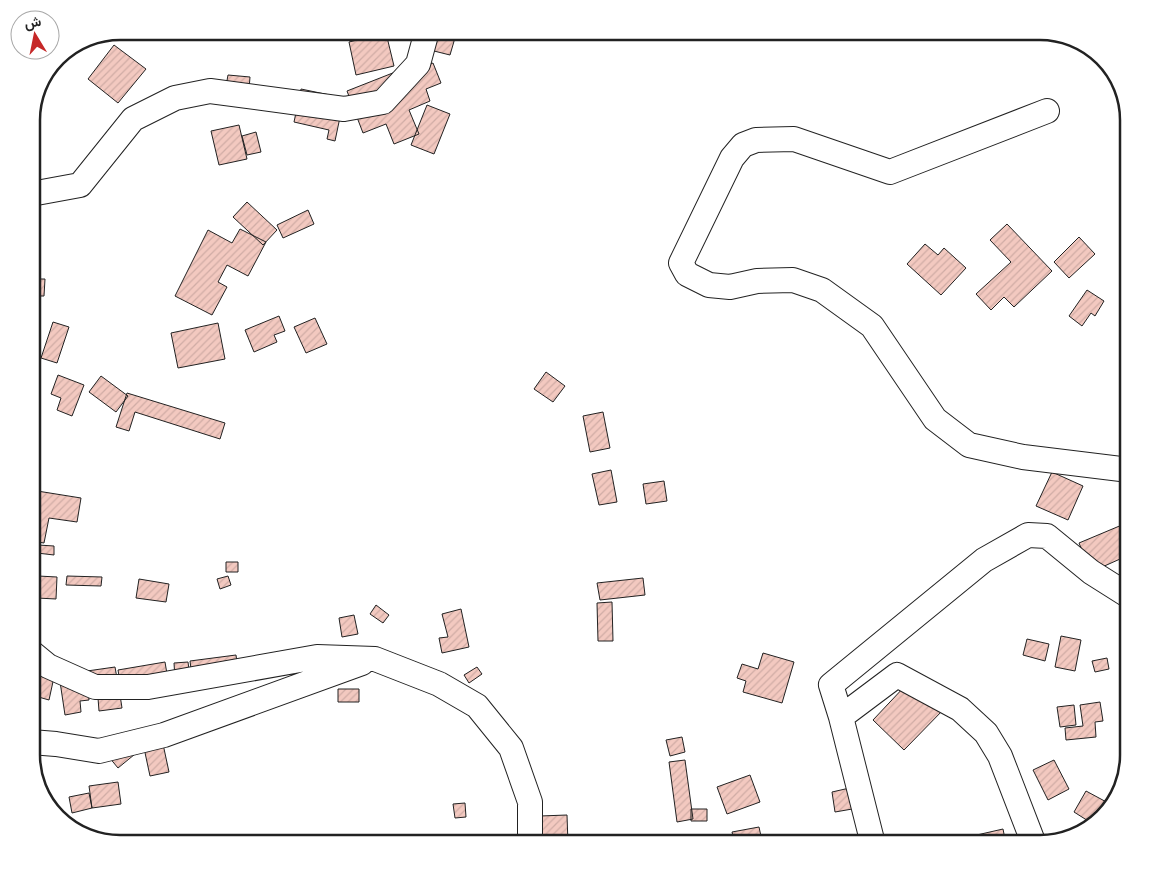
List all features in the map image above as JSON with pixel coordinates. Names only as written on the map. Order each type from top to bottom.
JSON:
[{"type":"street","points":[[40,192],[80,185],[133,119],[175,98],[210,92],[344,109],[383,102],[418,64],[425,40]]},
{"type":"street","points":[[1046,111],[890,172],[794,139],[756,140],[750,142],[743,145],[732,158],[681,263],[687,274],[709,285],[730,287],[757,281],[793,280],[822,290],[872,326],[935,419],[970,445],[1023,458],[1120,469]]},
{"type":"street","points":[[871,835],[831,685],[984,560],[1028,535],[1048,536],[1091,572],[1120,590]]},
{"type":"street","points":[[40,659],[48,666],[95,687],[148,687],[316,657],[375,659],[439,684],[477,706],[511,748],[530,802],[530,835]]},
{"type":"street","points":[[40,743],[99,751],[108,749],[164,735],[375,659]]},
{"type":"street","points":[[841,717],[897,675],[960,709],[986,733],[1000,756],[1031,835]]},
{"type":"building","points":[[357,40],[388,40],[394,66],[356,75],[349,42]]},
{"type":"building","points":[[428,40],[454,40],[450,55],[426,49]]},
{"type":"building","points":[[114,45],[146,69],[118,103],[88,79]]},
{"type":"building","points":[[433,63],[441,83],[426,89],[430,101],[409,110],[419,134],[394,144],[386,124],[363,133],[347,91],[413,65],[415,70]]},
{"type":"building","points":[[228,75],[250,77],[249,89],[226,86]]},
{"type":"building","points":[[301,89],[344,98],[335,141],[327,139],[329,130],[294,122]]},
{"type":"building","points":[[427,105],[450,114],[434,154],[411,145]]},
{"type":"building","points":[[239,125],[247,159],[219,165],[211,131]]},
{"type":"building","points":[[256,132],[261,152],[247,155],[242,136]]},
{"type":"building","points":[[247,202],[277,230],[263,245],[233,217]]},
{"type":"building","points":[[308,210],[314,224],[283,238],[277,225]]},
{"type":"building","points":[[1007,224],[1052,271],[1014,307],[1004,297],[991,310],[976,294],[1011,262],[990,240]]},
{"type":"building","points":[[240,229],[266,242],[248,276],[227,265],[218,282],[227,287],[212,315],[175,296],[208,230],[232,243]]},
{"type":"building","points":[[1079,237],[1095,254],[1069,278],[1054,262]]},
{"type":"building","points":[[925,244],[938,255],[944,248],[966,268],[941,295],[907,264]]},
{"type":"building","points":[[40,279],[45,279],[44,296],[40,296]]},
{"type":"building","points":[[1087,290],[1104,301],[1095,316],[1091,313],[1082,326],[1069,316]]},
{"type":"building","points":[[279,316],[285,331],[274,335],[277,342],[254,352],[245,330]]},
{"type":"building","points":[[315,318],[327,344],[306,353],[294,327]]},
{"type":"building","points":[[53,322],[69,327],[57,363],[41,358]]},
{"type":"building","points":[[218,323],[225,359],[178,368],[171,333]]},
{"type":"building","points":[[546,372],[565,386],[553,402],[534,389]]},
{"type":"building","points":[[58,375],[84,385],[72,416],[57,410],[61,398],[51,394]]},
{"type":"building","points":[[101,376],[128,396],[116,412],[89,392]]},
{"type":"building","points":[[127,393],[225,423],[220,439],[135,412],[129,431],[116,427]]},
{"type":"building","points":[[603,412],[610,448],[590,452],[583,416]]},
{"type":"building","points":[[611,470],[617,502],[599,505],[592,474]]},
{"type":"building","points":[[1052,472],[1083,486],[1068,520],[1036,506]]},
{"type":"building","points":[[664,481],[667,501],[646,504],[643,484]]},
{"type":"building","points":[[40,491],[81,498],[77,522],[49,518],[44,543],[40,542]]},
{"type":"building","points":[[1120,526],[1120,559],[1091,572],[1079,543]]},
{"type":"building","points":[[40,545],[54,546],[54,555],[40,553]]},
{"type":"building","points":[[226,562],[238,562],[238,572],[226,572]]},
{"type":"building","points":[[40,576],[57,577],[56,599],[40,598]]},
{"type":"building","points":[[67,576],[102,577],[101,586],[66,585]]},
{"type":"building","points":[[228,576],[231,585],[220,589],[217,579]]},
{"type":"building","points":[[643,578],[645,595],[600,600],[597,583]]},
{"type":"building","points":[[139,579],[169,584],[166,602],[136,598]]},
{"type":"building","points":[[612,602],[613,641],[598,641],[597,603]]},
{"type":"building","points":[[376,605],[389,615],[383,623],[370,614]]},
{"type":"building","points":[[461,609],[469,647],[442,653],[439,638],[448,637],[442,614]]},
{"type":"building","points":[[354,615],[358,634],[342,637],[339,618]]},
{"type":"building","points":[[1061,636],[1081,640],[1075,671],[1055,667]]},
{"type":"building","points":[[1027,639],[1049,644],[1045,661],[1023,655]]},
{"type":"building","points":[[763,653],[794,662],[782,703],[743,692],[746,681],[737,678],[742,664],[758,669]]},
{"type":"building","points":[[236,655],[239,677],[193,684],[190,661]]},
{"type":"building","points":[[1107,658],[1109,669],[1095,672],[1092,661]]},
{"type":"building","points":[[165,662],[168,680],[121,688],[118,670]]},
{"type":"building","points":[[188,662],[190,677],[175,679],[174,663]]},
{"type":"building","points":[[115,667],[118,684],[88,688],[89,700],[80,701],[81,712],[65,715],[59,675]]},
{"type":"building","points":[[477,667],[482,674],[469,683],[464,675]]},
{"type":"building","points":[[40,674],[54,677],[49,700],[40,697]]},
{"type":"building","points":[[906,685],[945,708],[904,750],[873,720]]},
{"type":"building","points":[[338,689],[359,689],[359,702],[338,702]]},
{"type":"building","points":[[120,695],[122,708],[99,711],[98,698]]},
{"type":"building","points":[[1100,702],[1103,721],[1095,722],[1096,737],[1066,740],[1065,728],[1083,726],[1080,705]]},
{"type":"building","points":[[1074,705],[1076,725],[1060,727],[1057,707]]},
{"type":"building","points":[[682,737],[685,752],[670,756],[666,740]]},
{"type":"building","points":[[163,744],[169,772],[150,776],[144,748]]},
{"type":"building","points":[[140,750],[118,768],[104,751]]},
{"type":"building","points":[[685,760],[693,819],[677,822],[669,762]]},
{"type":"building","points":[[1054,760],[1069,789],[1048,800],[1033,770]]},
{"type":"building","points":[[750,775],[760,802],[727,814],[717,787]]},
{"type":"building","points":[[118,782],[121,804],[92,808],[89,786]]},
{"type":"building","points":[[854,787],[858,808],[835,812],[832,792]]},
{"type":"building","points":[[1086,791],[1106,802],[1087,820],[1074,812]]},
{"type":"building","points":[[89,793],[92,808],[72,813],[69,797]]},
{"type":"building","points":[[465,803],[466,817],[455,818],[453,804]]},
{"type":"building","points":[[691,809],[707,809],[707,821],[691,821]]},
{"type":"building","points":[[567,815],[568,835],[541,835],[540,816]]},
{"type":"building","points":[[759,827],[761,835],[733,835],[732,832]]},
{"type":"building","points":[[1003,829],[1004,835],[977,835]]}]
